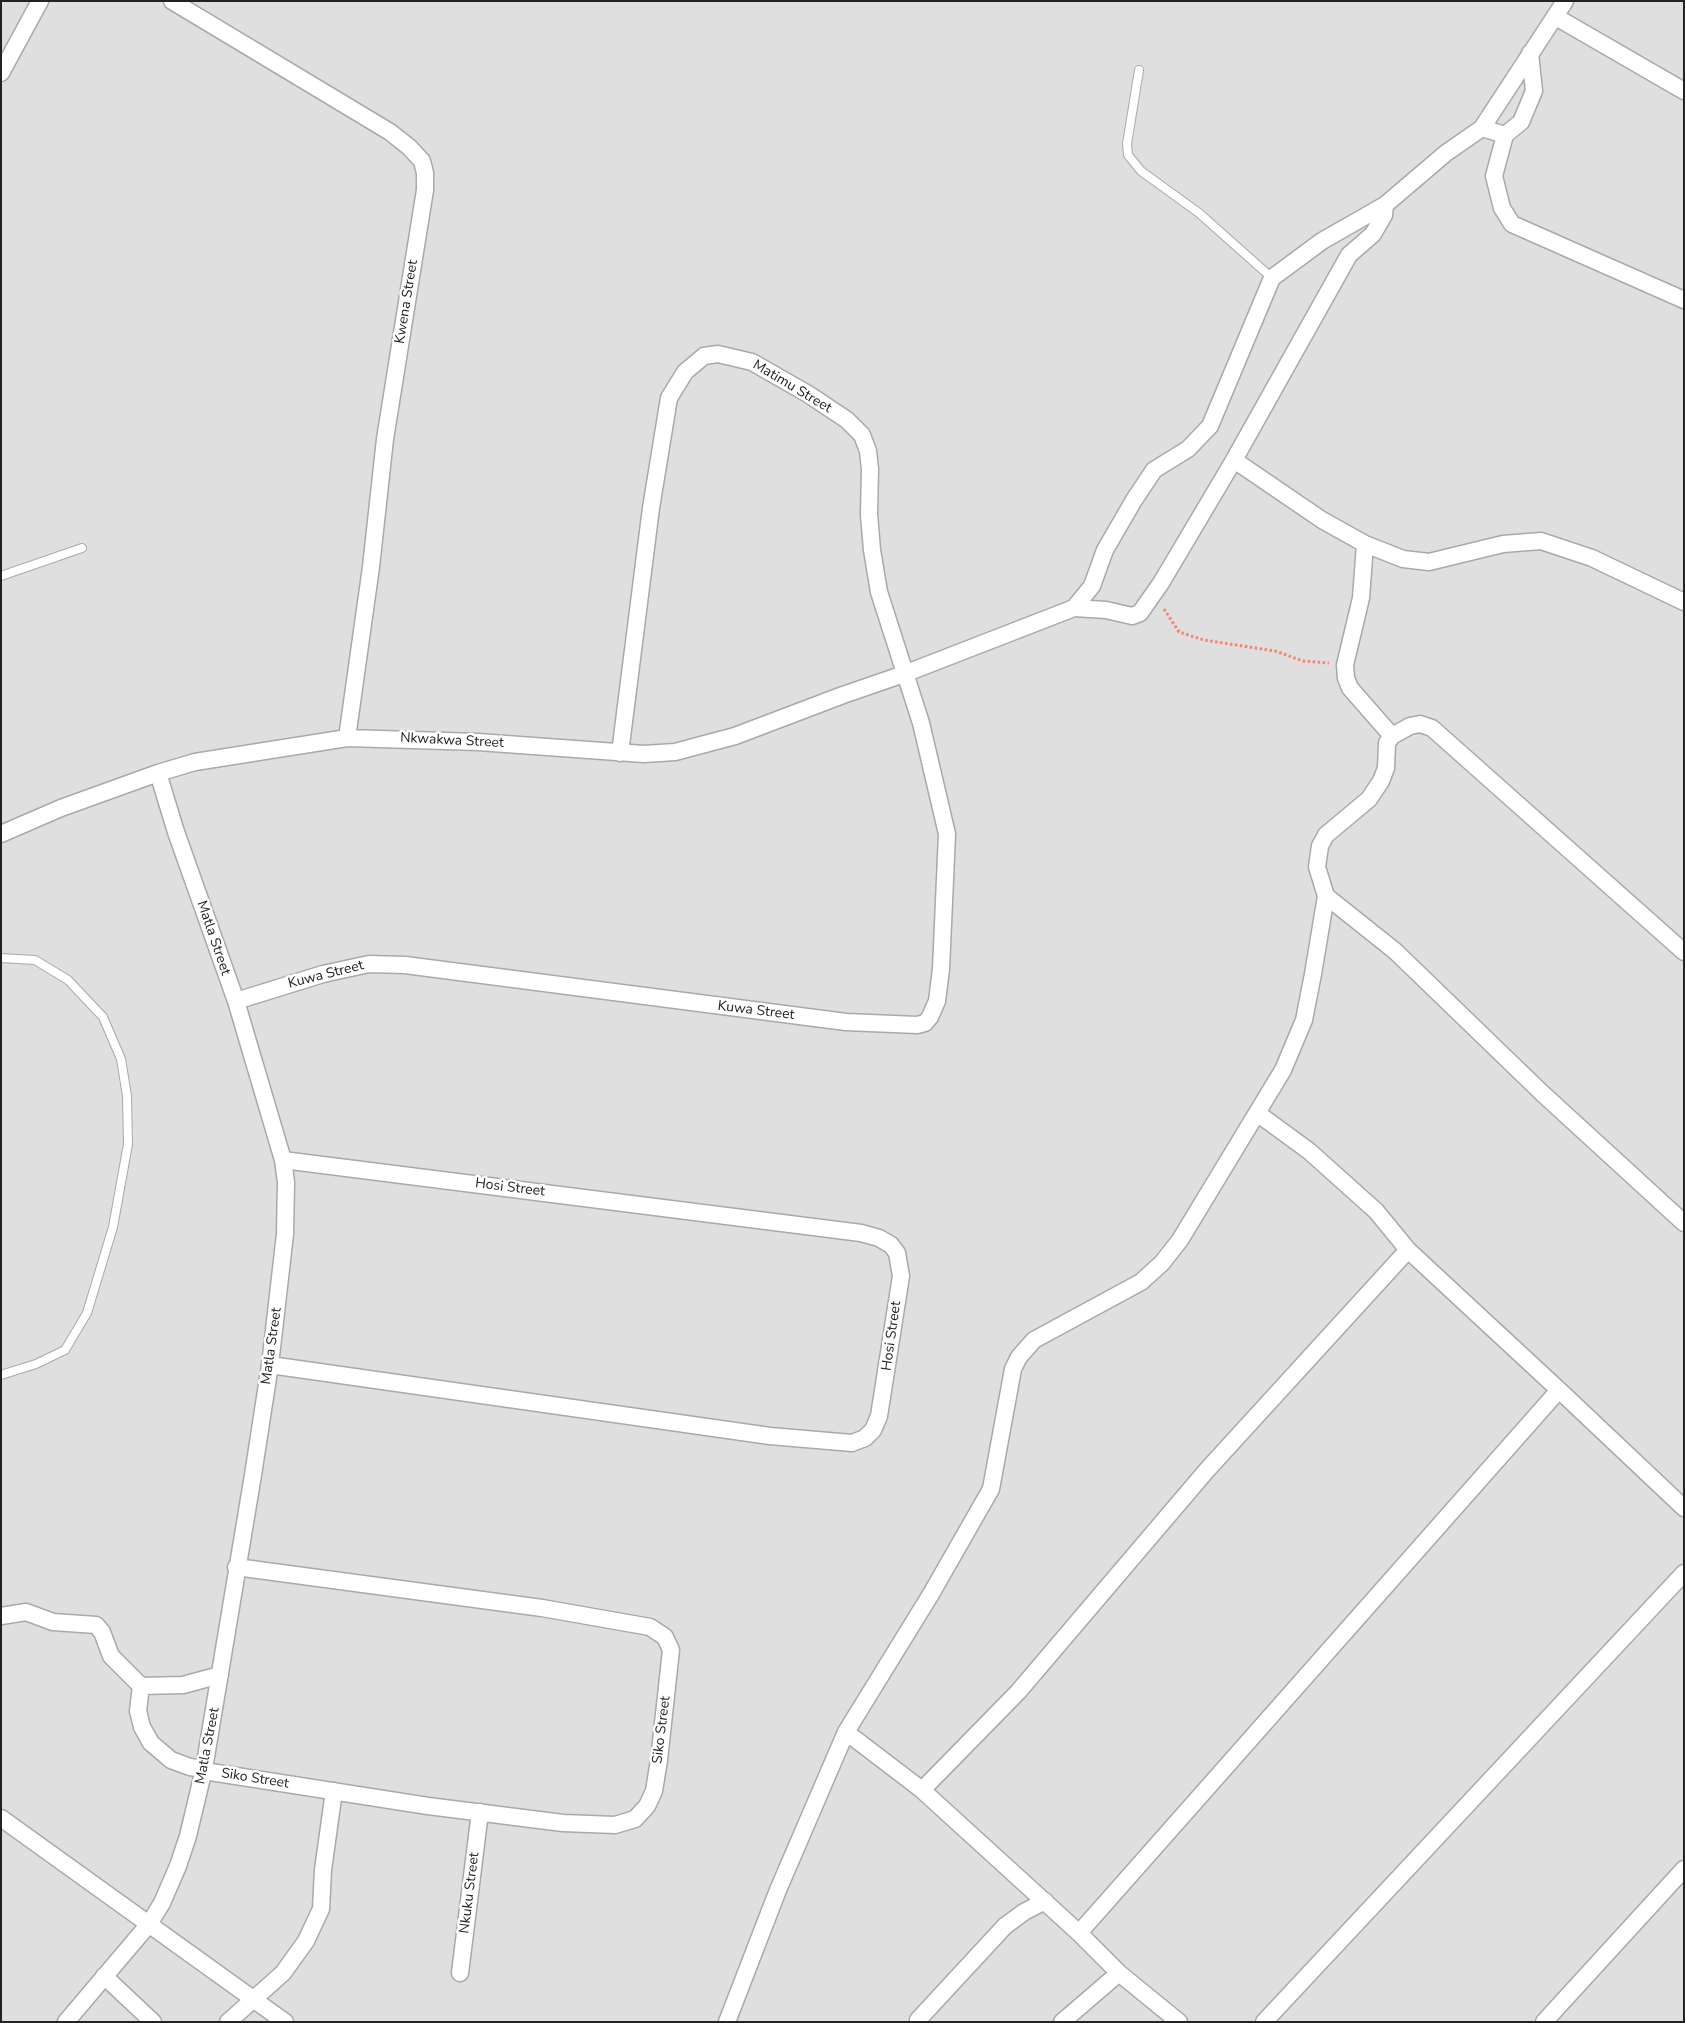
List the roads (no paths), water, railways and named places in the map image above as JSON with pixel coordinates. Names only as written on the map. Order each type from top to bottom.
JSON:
[{"type":"street","points":[[1,73],[40,1]]},
{"type":"street","name":"Kwena Street","points":[[172,1],[390,132],[409,147],[422,161],[424,167],[425,190],[386,439],[371,567],[347,738]]},
{"type":"street","points":[[1074,608],[1092,586],[1105,550],[1154,470],[1188,448],[1210,426],[1272,278],[1322,241],[1385,205],[1446,153],[1482,128],[1565,1]]},
{"type":"street","points":[[1556,17],[1684,91]]},
{"type":"street","points":[[1530,53],[1534,91],[1521,122],[1505,135],[1494,176],[1502,208],[1512,224],[1684,300]]},
{"type":"street","points":[[1482,128],[1505,135]]},
{"type":"street","points":[[1074,608],[1106,610],[1132,616],[1146,607],[1238,453],[1349,255],[1373,234],[1384,215],[1385,205]]},
{"type":"street","name":"Matimu Street","points":[[620,753],[651,508],[669,398],[685,372],[704,356],[718,354],[752,362],[816,399],[847,420],[862,435],[868,451],[870,469],[869,514],[875,570],[883,605],[904,674]]},
{"type":"street","points":[[1238,453],[1322,520],[1365,544],[1403,559],[1429,562],[1503,544],[1541,541],[1592,558],[1684,602]]},
{"type":"street","points":[[1365,544],[1361,598],[1344,665],[1350,688],[1392,736]]},
{"type":"street","name":"Nkwakwa Street","points":[[1,834],[61,808],[158,773],[195,762],[347,738],[478,742],[620,753],[676,752],[707,745],[904,674],[1074,608]]},
{"type":"street","name":"Kuwa Street","points":[[236,1001],[332,972],[368,964],[406,965],[846,1022],[894,1025],[924,1023],[930,1017],[937,1001],[947,834],[920,723],[904,674]]},
{"type":"street","points":[[727,2022],[778,1890],[846,1732],[931,1594],[991,1489],[1013,1368],[1019,1357],[1034,1340],[1141,1282],[1162,1263],[1180,1240],[1283,1070],[1304,1020],[1326,896],[1317,866],[1320,846],[1326,836],[1369,799],[1381,781],[1386,768],[1387,743],[1392,736],[1410,726],[1420,724],[1432,728],[1684,952]]},
{"type":"street","name":"Matla Street","points":[[66,2022],[149,1924],[162,1903],[178,1866],[204,1770],[270,1365],[286,1234],[286,1182],[283,1160],[236,1001],[176,832],[158,773]]},
{"type":"street","points":[[1326,896],[1395,951],[1542,1093],[1684,1223]]},
{"type":"street","points":[[1257,1113],[1309,1151],[1376,1211],[1408,1250],[1684,1508]]},
{"type":"street","name":"Hosi Street","points":[[270,1365],[770,1436],[852,1444],[865,1438],[873,1430],[879,1416],[900,1276],[897,1253],[890,1244],[879,1238],[861,1233],[283,1160]]},
{"type":"street","points":[[922,1790],[1018,1692],[1207,1470],[1408,1250]]},
{"type":"street","points":[[1079,1933],[1559,1390]]},
{"type":"street","name":"Siko Street","points":[[141,1686],[138,1711],[142,1727],[151,1743],[171,1760],[204,1770],[334,1792],[480,1812],[563,1822],[615,1825],[626,1823],[640,1814],[654,1791],[671,1650],[665,1636],[650,1627],[627,1621],[236,1567]]},
{"type":"street","points":[[1264,2022],[1684,1573]]},
{"type":"street","points":[[1,1616],[26,1612],[53,1622],[96,1625],[102,1632],[112,1656],[141,1686],[183,1685],[220,1675]]},
{"type":"street","points":[[846,1732],[922,1790],[1045,1901],[1119,1973],[1179,2022]]},
{"type":"street","points":[[228,2022],[282,1973],[306,1942],[321,1909],[334,1792]]},
{"type":"street","name":"Nkuku Street","points":[[460,1973],[480,1812]]},
{"type":"street","points":[[1,1818],[285,2022]]},
{"type":"street","points":[[1544,2022],[1684,1869]]},
{"type":"street","points":[[918,2020],[1005,1926],[1024,1912],[1045,1901]]},
{"type":"street","points":[[1062,2022],[1119,1973]]},
{"type":"street","points":[[104,1976],[153,2022]]},
{"type":"lane","points":[[1139,70],[1127,144],[1128,155],[1141,171],[1199,213],[1272,278]]},
{"type":"lane","points":[[1,576],[82,548]]},
{"type":"lane","points":[[1,958],[35,960],[68,980],[103,1017],[121,1059],[127,1096],[128,1144],[113,1227],[87,1313],[65,1350],[36,1364],[1,1375]]}]
